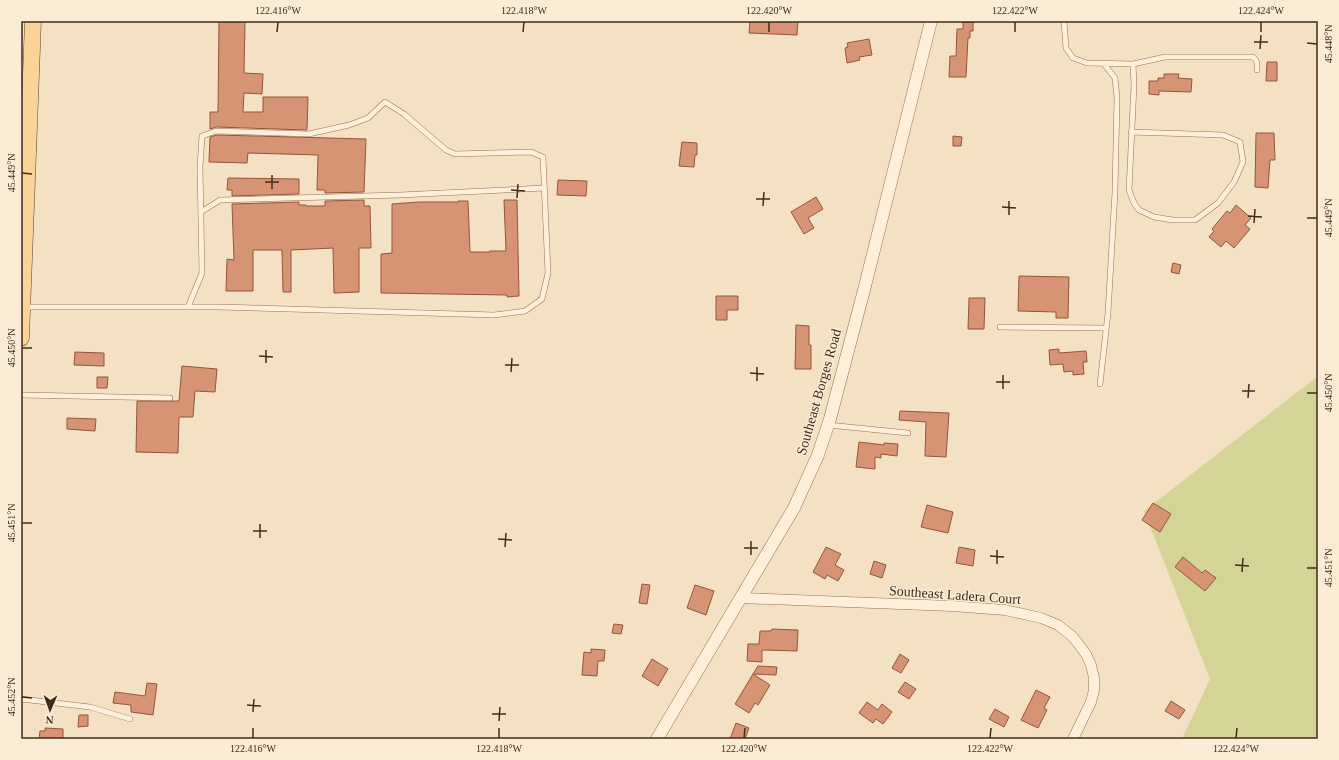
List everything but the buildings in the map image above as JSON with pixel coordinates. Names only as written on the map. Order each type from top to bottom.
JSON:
[{"type":"main road","points":[[21,338],[23,216],[33,21]]},
{"type":"street","name":"Southeast Borges Road","points":[[657,739],[799,497],[818,455],[828,425],[864,290],[931,21]]},
{"type":"street","name":"Southeast Ladera Court","points":[[741,598],[1005,610],[1041,618],[1058,625],[1073,638],[1086,654],[1091,665],[1094,678],[1092,696],[1086,713],[1073,739]]},
{"type":"lane","points":[[1064,21],[1066,48],[1073,58],[1087,63],[1133,64],[1166,57],[1253,57],[1257,63],[1257,70]]},
{"type":"lane","points":[[1100,384],[1106,328],[1116,192],[1117,98],[1115,78],[1104,64]]},
{"type":"lane","points":[[1132,132],[1223,135],[1240,142],[1243,162],[1234,182],[1218,204],[1195,220],[1173,220],[1154,217],[1139,210],[1134,203],[1129,190],[1134,85],[1133,64]]},
{"type":"lane","points":[[22,307],[188,307],[494,314],[526,311],[542,299],[548,273],[542,157],[531,152],[455,154],[446,150],[404,114],[385,102],[368,118],[349,125],[309,134],[216,131],[202,136],[200,167],[202,273],[188,307]]},
{"type":"lane","points":[[201,212],[220,200],[400,195],[544,188]]},
{"type":"lane","points":[[1000,327],[1106,328]]},
{"type":"lane","points":[[21,395],[170,398]]},
{"type":"lane","points":[[828,425],[908,433]]},
{"type":"lane","points":[[21,699],[90,707],[130,719]]},
{"type":"green space","points":[[1318,376],[1318,739],[1182,739],[1210,679],[1144,511]]}]
